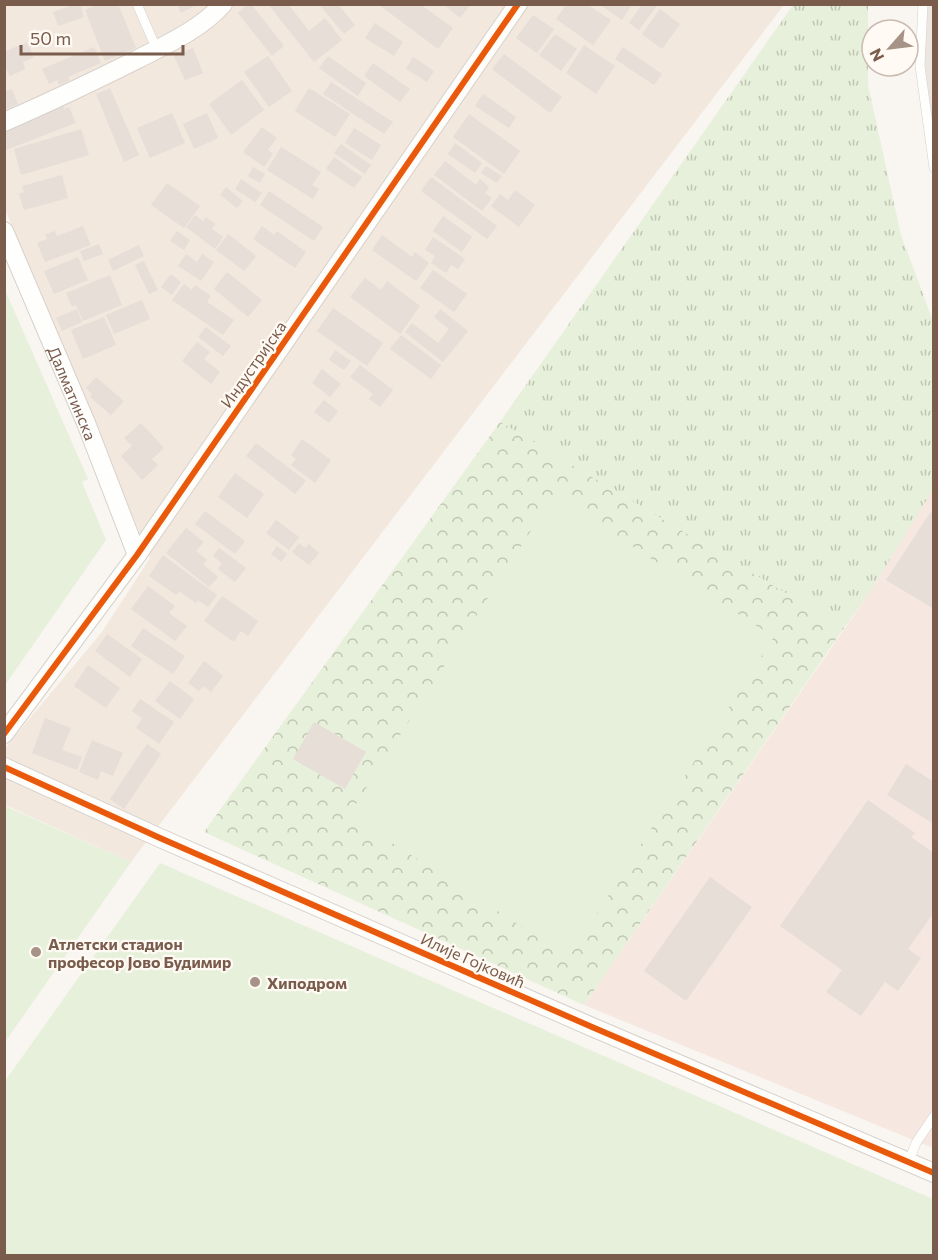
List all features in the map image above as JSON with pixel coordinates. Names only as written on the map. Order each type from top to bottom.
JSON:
[{"type":"street","points":[[4,122],[81,88],[157,50],[215,13],[223,4]]},
{"type":"street","name":"Индустријска","points":[[4,734],[137,555],[518,4]]},
{"type":"street","name":"Далматинска","points":[[4,231],[86,423],[137,555]]},
{"type":"street","name":"Илије Гојковић","points":[[4,767],[582,1023],[933,1173]]},
{"type":"lane","points":[[137,4],[157,50]]},
{"type":"lane","points":[[923,4],[920,66],[933,168]]},
{"type":"lane","points":[[909,1161],[916,1143],[933,1116]]},
{"type":"shaded area","points":[[5,5],[784,5],[131,862],[5,805],[5,748],[102,632],[150,558],[5,209]]},
{"type":"shaded area","points":[[923,5],[933,5],[933,168],[920,66]]},
{"type":"shaded area","points":[[933,488],[933,1148],[584,1005],[870,592]]},
{"type":"green space","points":[[793,5],[868,5],[868,18],[860,18],[860,78],[868,78],[901,235],[933,321],[934,488],[870,592],[844,628],[500,422]]},
{"type":"green space","points":[[5,290],[88,479],[82,482],[106,540],[5,685]]},
{"type":"green space","points":[[500,422],[844,628],[584,1005],[204,832]]},
{"type":"green space","points":[[553,496],[774,637],[569,957],[349,815]]},
{"type":"green space","name":"Атлетски стадион професор Јово Будимир","points":[[5,806],[131,862],[5,1042]]},
{"type":"green space","name":"Хиподром","points":[[160,863],[933,1199],[933,1255],[5,1255],[5,1081]]},
{"type":"building","points":[[80,4],[84,17],[58,26],[53,12]]},
{"type":"building","points":[[99,4],[118,4],[136,48],[105,61],[85,10]]},
{"type":"building","points":[[177,4],[198,4],[181,13]]},
{"type":"building","points":[[251,4],[284,46],[272,56],[238,13]]},
{"type":"building","points":[[268,4],[288,4],[309,31],[325,18],[342,40],[314,62]]},
{"type":"building","points":[[319,4],[338,4],[355,25],[344,34]]},
{"type":"building","points":[[378,4],[420,4],[453,28],[438,49]]},
{"type":"building","points":[[443,4],[471,4],[460,18]]},
{"type":"building","points":[[599,4],[632,4],[622,20]]},
{"type":"building","points":[[642,4],[658,4],[639,30],[629,23]]},
{"type":"building","points":[[566,5],[588,5],[611,20],[593,45],[556,19]]},
{"type":"building","points":[[660,9],[680,24],[662,49],[642,34]]},
{"type":"building","points":[[533,15],[554,29],[537,53],[516,38]]},
{"type":"building","points":[[375,23],[403,42],[394,56],[365,38]]},
{"type":"building","points":[[555,34],[577,49],[561,71],[539,55]]},
{"type":"building","points":[[27,42],[34,57],[23,62],[25,69],[10,76],[6,69],[4,70],[4,52]]},
{"type":"building","points":[[584,45],[615,66],[596,94],[566,73]]},
{"type":"building","points":[[94,47],[101,63],[68,77],[70,80],[59,85],[57,80],[49,84],[42,69]]},
{"type":"building","points":[[623,47],[662,74],[654,85],[615,59]]},
{"type":"building","points":[[193,48],[203,73],[185,80],[174,56]]},
{"type":"building","points":[[504,54],[562,97],[550,113],[492,69]]},
{"type":"building","points":[[268,56],[292,91],[269,107],[244,72]]},
{"type":"building","points":[[328,56],[366,83],[358,96],[319,68]]},
{"type":"building","points":[[413,57],[434,71],[427,82],[406,69]]},
{"type":"building","points":[[373,63],[410,89],[400,102],[364,76]]},
{"type":"building","points":[[242,80],[264,110],[231,135],[209,104]]},
{"type":"building","points":[[331,82],[393,122],[384,134],[323,94]]},
{"type":"building","points":[[110,88],[139,155],[124,162],[96,94]]},
{"type":"building","points":[[309,88],[350,114],[335,137],[295,111]]},
{"type":"building","points":[[12,89],[18,104],[4,110],[4,92]]},
{"type":"building","points":[[483,94],[516,117],[509,128],[475,106]]},
{"type":"building","points":[[62,102],[64,109],[69,107],[76,123],[6,150],[4,130]]},
{"type":"building","points":[[172,113],[185,143],[150,158],[137,128]]},
{"type":"building","points":[[207,113],[218,138],[194,149],[183,124]]},
{"type":"building","points":[[469,114],[520,151],[504,174],[453,137]]},
{"type":"building","points":[[262,127],[277,138],[268,150],[273,154],[264,167],[243,152]]},
{"type":"building","points":[[354,128],[381,145],[372,160],[345,143]]},
{"type":"building","points":[[81,129],[89,155],[21,175],[14,149]]},
{"type":"building","points":[[455,143],[482,163],[475,173],[448,154]]},
{"type":"building","points":[[341,144],[371,165],[365,174],[334,153]]},
{"type":"building","points":[[281,147],[321,172],[312,185],[319,189],[313,199],[267,170]]},
{"type":"building","points":[[334,157],[362,177],[354,188],[326,169]]},
{"type":"building","points":[[445,161],[476,185],[480,179],[489,187],[485,193],[492,198],[482,211],[434,175]]},
{"type":"building","points":[[486,166],[502,176],[497,183],[481,173]]},
{"type":"building","points":[[253,167],[265,174],[260,183],[248,176]]},
{"type":"building","points":[[62,175],[68,198],[24,210],[19,194],[24,192],[22,186]]},
{"type":"building","points":[[431,177],[497,226],[487,239],[421,191]]},
{"type":"building","points":[[241,179],[262,193],[255,202],[235,189]]},
{"type":"building","points":[[167,183],[200,206],[184,228],[151,205]]},
{"type":"building","points":[[226,187],[243,201],[237,208],[220,195]]},
{"type":"building","points":[[515,190],[535,205],[519,227],[491,206],[500,194],[508,200]]},
{"type":"building","points":[[269,191],[323,227],[314,241],[260,205]]},
{"type":"building","points":[[195,215],[203,221],[206,217],[215,224],[212,229],[223,237],[215,249],[186,227]]},
{"type":"building","points":[[443,216],[472,237],[462,252],[433,231]]},
{"type":"building","points":[[83,226],[91,245],[45,262],[37,243],[47,239],[45,234],[55,231],[57,236]]},
{"type":"building","points":[[262,226],[274,235],[277,231],[306,252],[295,268],[253,239]]},
{"type":"building","points":[[177,231],[190,240],[184,250],[170,241]]},
{"type":"building","points":[[228,234],[256,256],[244,271],[216,250]]},
{"type":"building","points":[[382,235],[412,257],[415,252],[429,263],[416,281],[372,250]]},
{"type":"building","points":[[433,237],[465,259],[458,269],[451,265],[446,273],[431,263],[435,256],[425,250]]},
{"type":"building","points":[[99,244],[103,254],[84,261],[80,251]]},
{"type":"building","points":[[139,245],[144,256],[113,271],[108,260]]},
{"type":"building","points":[[186,254],[197,262],[202,254],[214,262],[201,281],[178,266]]},
{"type":"building","points":[[78,257],[88,280],[54,294],[44,271]]},
{"type":"building","points":[[144,261],[158,290],[149,294],[135,265]]},
{"type":"building","points":[[433,270],[467,294],[454,312],[420,288]]},
{"type":"building","points":[[227,272],[262,300],[248,317],[214,289]]},
{"type":"building","points":[[171,274],[181,282],[172,295],[161,287]]},
{"type":"building","points":[[110,275],[122,305],[83,321],[76,305],[72,307],[66,293]]},
{"type":"building","points":[[365,278],[381,290],[387,281],[420,306],[400,334],[350,297]]},
{"type":"building","points":[[184,284],[192,290],[195,285],[211,296],[207,302],[234,320],[223,335],[172,300]]},
{"type":"building","points":[[142,300],[150,319],[114,334],[106,315]]},
{"type":"building","points":[[333,308],[383,343],[367,366],[317,331]]},
{"type":"building","points":[[77,309],[82,322],[62,331],[56,318]]},
{"type":"building","points":[[440,309],[468,331],[443,362],[405,332],[412,323],[438,343],[449,329],[434,317]]},
{"type":"building","points":[[104,317],[116,345],[83,359],[71,330]]},
{"type":"building","points":[[206,327],[231,346],[223,356],[198,337]]},
{"type":"building","points":[[401,335],[441,365],[431,379],[390,349]]},
{"type":"building","points":[[197,342],[210,352],[204,359],[220,372],[211,384],[182,361]]},
{"type":"building","points":[[335,350],[351,361],[344,370],[329,360]]},
{"type":"building","points":[[360,365],[393,390],[380,407],[369,399],[373,394],[350,377]]},
{"type":"building","points":[[322,369],[341,384],[330,397],[312,383]]},
{"type":"building","points":[[96,377],[124,401],[111,415],[90,397],[92,394],[86,388]]},
{"type":"building","points":[[324,400],[338,411],[329,423],[314,412]]},
{"type":"building","points":[[141,423],[164,448],[152,459],[158,465],[142,480],[121,456],[132,446],[124,438]]},
{"type":"building","points":[[302,439],[331,460],[315,483],[291,465],[296,459],[291,455]]},
{"type":"building","points":[[256,443],[306,481],[295,494],[246,456]]},
{"type":"building","points":[[235,473],[264,494],[247,518],[218,497]]},
{"type":"building","points":[[934,507],[934,609],[886,580]]},
{"type":"building","points":[[205,511],[245,541],[235,554],[195,524]]},
{"type":"building","points":[[276,520],[299,537],[289,550],[266,533]]},
{"type":"building","points":[[186,528],[204,542],[196,551],[207,560],[203,564],[218,577],[209,587],[166,553]]},
{"type":"building","points":[[299,543],[305,548],[309,544],[319,553],[309,565],[292,552]]},
{"type":"building","points":[[277,546],[287,554],[281,562],[271,554]]},
{"type":"building","points":[[219,548],[246,568],[235,582],[218,569],[222,563],[213,556]]},
{"type":"building","points":[[163,555],[217,595],[208,607],[198,600],[196,603],[179,591],[176,595],[149,576]]},
{"type":"building","points":[[148,586],[175,606],[169,613],[187,626],[175,641],[131,609]]},
{"type":"building","points":[[222,596],[258,621],[248,636],[241,631],[234,642],[204,621]]},
{"type":"building","points":[[143,628],[185,656],[173,674],[131,646]]},
{"type":"building","points":[[107,634],[142,659],[130,677],[95,651]]},
{"type":"building","points":[[204,661],[223,676],[211,692],[203,686],[199,691],[188,683]]},
{"type":"building","points":[[88,665],[120,688],[106,708],[74,686]]},
{"type":"building","points":[[170,681],[194,699],[180,719],[155,701]]},
{"type":"building","points":[[140,699],[174,722],[159,744],[136,728],[142,718],[132,711]]},
{"type":"building","points":[[45,718],[71,728],[62,750],[82,757],[77,770],[32,753]]},
{"type":"building","points":[[314,722],[366,752],[345,789],[293,759]]},
{"type":"building","points":[[92,740],[123,753],[113,776],[101,771],[98,780],[79,772]]},
{"type":"building","points":[[147,744],[161,754],[124,809],[110,799]]},
{"type":"building","points":[[906,764],[934,782],[934,824],[887,795]]},
{"type":"building","points":[[868,800],[915,833],[911,837],[934,853],[934,912],[908,949],[921,958],[898,991],[885,982],[861,1016],[826,992],[842,970],[780,926]]},
{"type":"building","points":[[710,877],[752,907],[686,1001],[644,971]]},
{"type":"cycle path","points":[[4,734],[137,555],[518,4]]},
{"type":"cycle path","points":[[4,767],[160,838],[592,1027],[934,1173]]},
{"type":"place","name":"Атлетски стадион професор Јово Будимир","points":[[36,952]]},
{"type":"place","name":"Хиподром","points":[[255,982]]}]
